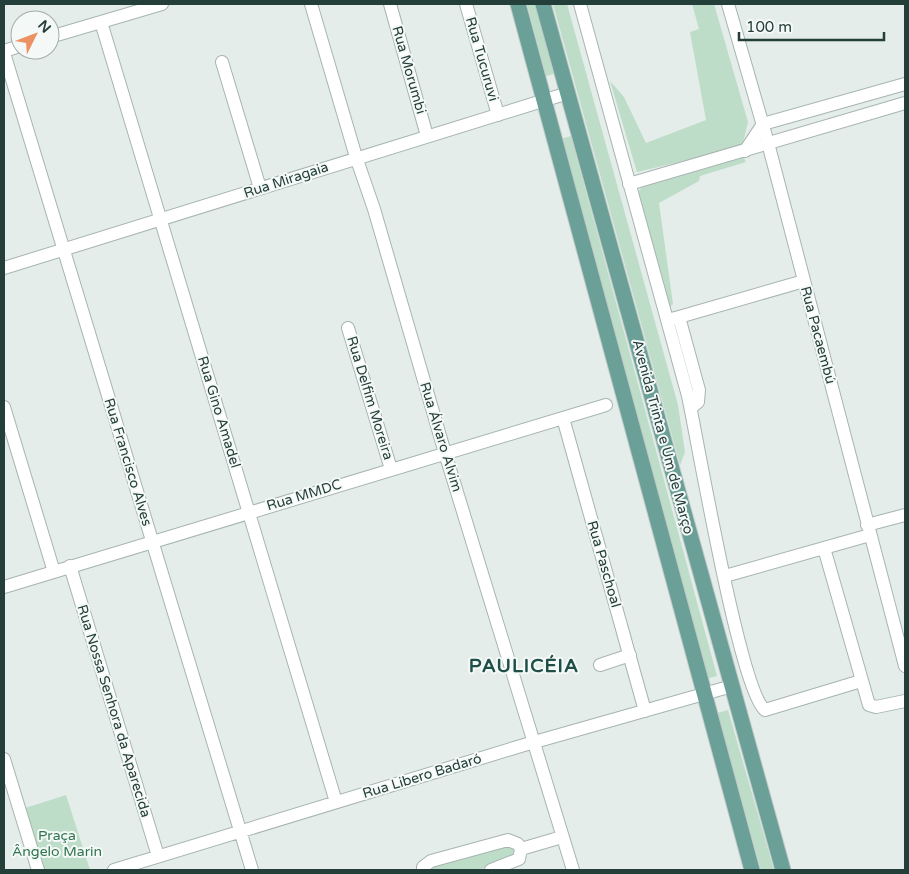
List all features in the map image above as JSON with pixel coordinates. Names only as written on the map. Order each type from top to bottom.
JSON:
[{"type":"main road","name":"Avenida Trinta e Um de Março","points":[[518,4],[703,695],[752,870]]},
{"type":"main road","name":"Avenida Trinta e Um de Março","points":[[543,4],[783,870]]},
{"type":"street","points":[[60,34],[162,4]]},
{"type":"street","name":"Rua Álvaro Alvim","points":[[311,4],[356,157],[374,209],[445,453],[573,870]]},
{"type":"street","name":"Rua Morumbi","points":[[390,4],[427,136]]},
{"type":"street","name":"Rua Tucuruvi","points":[[466,4],[498,115]]},
{"type":"street","points":[[580,4],[629,184],[674,318],[690,408],[700,450],[708,509],[740,645],[756,700],[765,710],[861,682]]},
{"type":"street","name":"Rua Pacaembú","points":[[728,4],[763,124],[905,666]]},
{"type":"street","name":"Rua Gino Amadel","points":[[101,22],[336,802]]},
{"type":"street","name":"Rua Francisco Alves","points":[[4,52],[252,870]]},
{"type":"street","points":[[222,62],[260,188]]},
{"type":"street","points":[[745,151],[763,124],[905,84]]},
{"type":"street","name":"Rua Miragaia","points":[[4,268],[356,157],[568,93]]},
{"type":"street","points":[[629,184],[905,103]]},
{"type":"street","points":[[674,318],[804,282]]},
{"type":"street","name":"Rua Delfim Moreira","points":[[348,328],[391,469]]},
{"type":"street","name":"Rua MMDC","points":[[4,587],[152,540],[606,405]]},
{"type":"street","points":[[4,407],[54,572]]},
{"type":"street","name":"Rua Paschoal","points":[[563,418],[645,710]]},
{"type":"street","points":[[725,576],[824,548],[905,515]]},
{"type":"street","points":[[824,548],[869,705],[905,702]]},
{"type":"street","name":"Rua Nossa Senhora da Aparecida","points":[[70,566],[158,856]]},
{"type":"street","points":[[600,664],[630,655]]},
{"type":"street","name":"Rua Libero Badaró","points":[[114,870],[535,742],[732,686]]},
{"type":"street","points":[[4,759],[38,870]]},
{"type":"street","points":[[521,849],[562,837]]},
{"type":"street","points":[[423,870],[431,861],[508,840],[518,844],[521,849],[521,855],[514,863],[491,870]]},
{"type":"green space","points":[[527,4],[535,4],[554,74],[546,76]]},
{"type":"green space","points":[[553,4],[567,4],[678,405],[685,452],[680,465]]},
{"type":"green space","points":[[692,4],[714,4],[748,122],[742,147],[637,172],[610,81],[624,97],[646,143],[706,120],[690,32],[699,29]]},
{"type":"green space","points":[[571,136],[717,676],[706,679],[560,139]]},
{"type":"green space","points":[[742,154],[746,162],[700,176],[699,181],[659,203],[673,304],[669,308],[637,197],[640,189],[645,185]]},
{"type":"green space","points":[[728,710],[774,870],[761,870],[717,713]]},
{"type":"green space","name":"Praça Ângelo Marin","points":[[66,795],[90,870],[41,870],[22,809]]},
{"type":"green space","points":[[513,841],[519,858],[478,870],[426,870],[426,868]]},
{"type":"district","name":"PAULICÉIA","points":[[524,666]]}]
